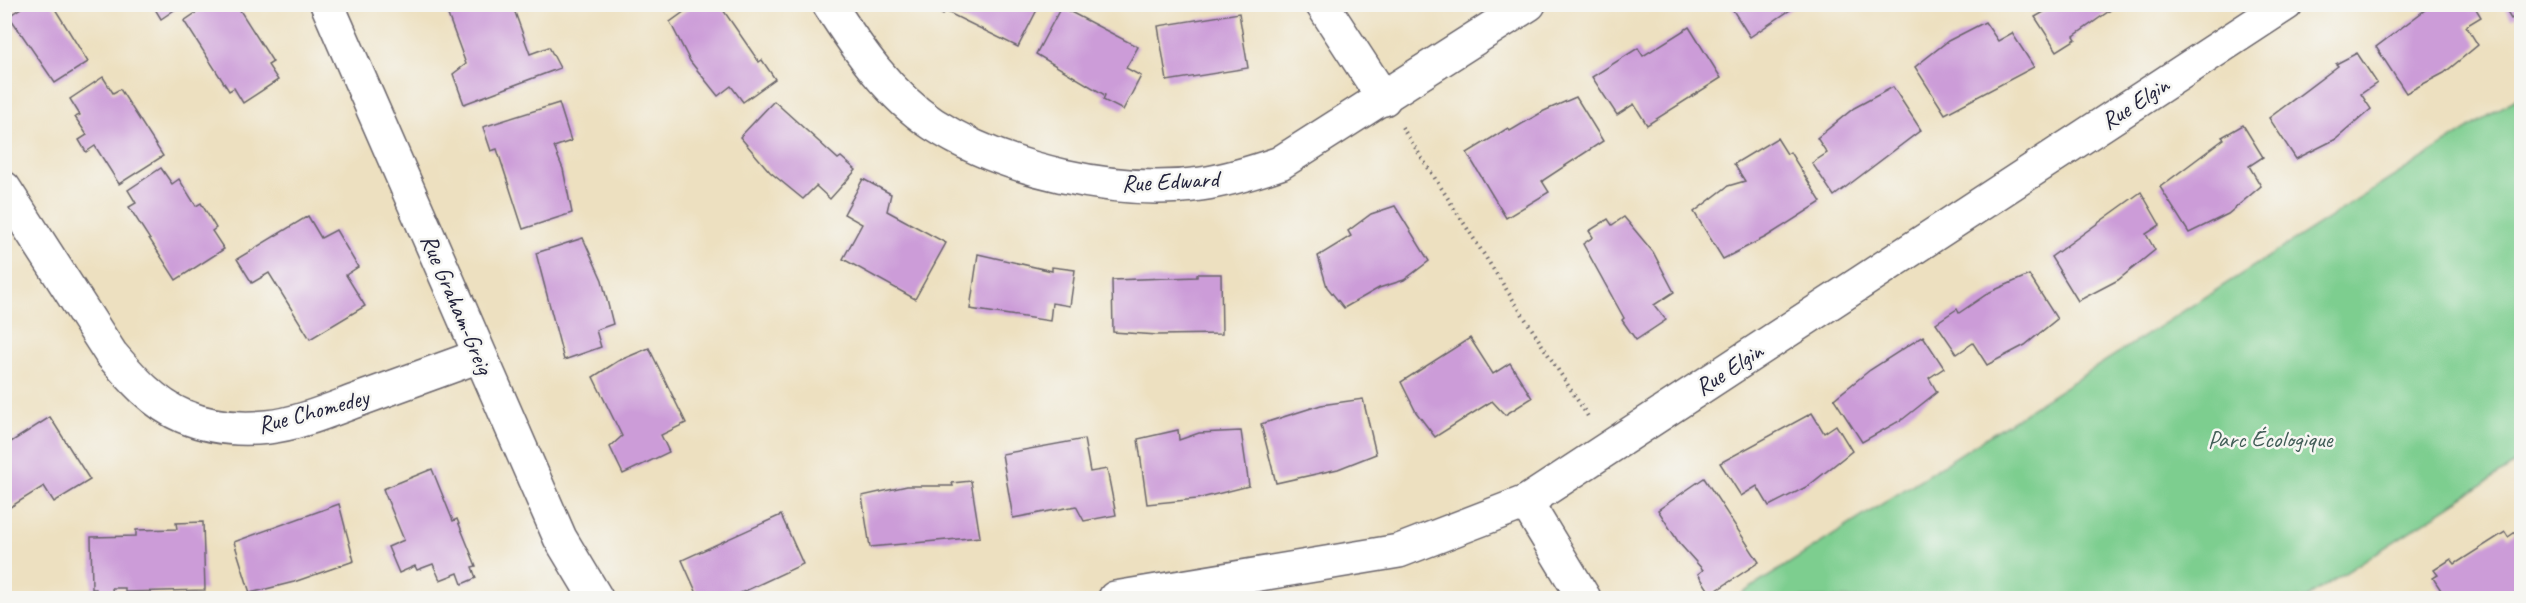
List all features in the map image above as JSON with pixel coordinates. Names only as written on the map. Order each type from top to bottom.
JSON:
[{"type":"street","name":"Rue Graham-Greig","points":[[327,4],[479,357],[560,538],[596,598]]},
{"type":"street","name":"Rue Edward","points":[[829,4],[868,61],[898,94],[932,124],[968,143],[1012,161],[1059,174],[1108,183],[1150,186],[1200,184],[1242,176],[1280,163],[1528,4]]},
{"type":"street","points":[[1322,4],[1383,99]]},
{"type":"street","name":"Rue Elgin","points":[[1115,598],[1399,551],[1526,502],[2286,4]]},
{"type":"street","name":"Rue Chomedey","points":[[4,188],[111,354],[132,378],[182,416],[232,427],[270,427],[332,409],[479,357]]},
{"type":"street","points":[[1526,502],[1584,598]]},
{"type":"path","points":[[1383,99],[1608,448]]},
{"type":"green space","name":"Parc Écologique","points":[[2521,95],[2521,460],[2306,598],[1735,598]]},
{"type":"building","points":[[27,4],[52,4],[88,62],[55,83],[9,16]]},
{"type":"building","points":[[152,4],[183,4],[161,19]]},
{"type":"building","points":[[209,4],[236,4],[273,62],[268,65],[278,80],[243,103],[234,88],[229,91],[184,21]]},
{"type":"building","points":[[444,4],[512,4],[530,54],[549,47],[560,68],[464,104],[453,74],[466,64]]},
{"type":"building","points":[[695,4],[719,4],[759,62],[762,60],[775,79],[743,102],[731,86],[718,96],[690,61],[670,22]]},
{"type":"building","points":[[924,4],[1040,4],[1018,47],[945,11],[943,15]]},
{"type":"building","points":[[1729,4],[1799,4],[1750,37]]},
{"type":"building","points":[[2048,4],[2119,4],[2074,36],[2076,39],[2057,51],[2035,17],[2051,8]]},
{"type":"building","points":[[2433,4],[2473,4],[2481,17],[2466,26],[2478,45],[2444,73],[2406,93],[2376,47]]},
{"type":"building","points":[[2502,4],[2522,4],[2522,13],[2511,19]]},
{"type":"building","points":[[1061,7],[1138,47],[1126,68],[1141,76],[1123,110],[1103,100],[1105,95],[1036,54]]},
{"type":"building","points":[[1239,13],[1248,68],[1167,81],[1158,26]]},
{"type":"building","points":[[1985,22],[1998,41],[2012,33],[2034,67],[1945,114],[1915,67],[1948,41]]},
{"type":"building","points":[[1689,27],[1721,78],[1647,125],[1634,104],[1617,115],[1592,77],[1638,48],[1643,56]]},
{"type":"building","points":[[2357,53],[2377,83],[2361,94],[2371,109],[2336,139],[2296,159],[2269,118],[2338,66],[2336,64]]},
{"type":"building","points":[[103,77],[113,93],[120,89],[163,156],[119,184],[95,146],[86,152],[79,140],[87,135],[75,117],[80,115],[70,99]]},
{"type":"building","points":[[1893,87],[1921,130],[1834,196],[1812,163],[1827,153],[1817,138],[1854,108]]},
{"type":"building","points":[[1576,97],[1603,141],[1542,181],[1549,192],[1506,218],[1467,153],[1508,128],[1510,131],[1544,111]]},
{"type":"building","points":[[774,101],[838,159],[841,157],[856,170],[830,199],[816,186],[803,199],[770,172],[740,137]]},
{"type":"building","points":[[559,103],[571,141],[554,147],[563,169],[572,213],[523,229],[497,149],[491,151],[483,127]]},
{"type":"building","points":[[2243,125],[2263,157],[2249,166],[2261,186],[2228,214],[2189,233],[2160,187],[2224,139],[2222,137]]},
{"type":"building","points":[[1777,138],[1787,154],[1790,152],[1821,202],[1766,237],[1723,259],[1694,212],[1728,186],[1745,181],[1734,164]]},
{"type":"building","points":[[161,168],[172,184],[179,179],[196,206],[201,203],[216,228],[212,231],[224,249],[176,280],[129,207],[136,203],[128,190]]},
{"type":"building","points":[[863,179],[891,194],[887,211],[946,243],[915,299],[843,259],[862,224],[844,214]]},
{"type":"building","points":[[2141,192],[2160,225],[2146,234],[2155,250],[2118,280],[2078,301],[2051,257]]},
{"type":"building","points":[[1395,206],[1429,261],[1404,280],[1379,288],[1344,308],[1327,287],[1318,256],[1351,236],[1348,231],[1371,214]]},
{"type":"building","points":[[308,216],[321,238],[336,230],[358,267],[346,275],[365,306],[310,339],[269,273],[252,283],[237,259]]},
{"type":"building","points":[[1624,217],[1653,252],[1674,292],[1654,305],[1666,320],[1636,340],[1622,320],[1624,318],[1583,244],[1593,237],[1589,231],[1608,219],[1612,225]]},
{"type":"building","points":[[583,238],[602,280],[613,324],[596,330],[601,347],[564,360],[536,253]]},
{"type":"building","points":[[978,254],[1052,271],[1052,267],[1075,270],[1070,306],[1052,303],[1050,321],[970,309]]},
{"type":"building","points":[[1197,274],[1221,274],[1222,334],[1158,335],[1113,332],[1112,280],[1197,277]]},
{"type":"building","points":[[2029,275],[2057,319],[2025,345],[1987,365],[1973,343],[1957,354],[1936,323],[1957,309],[1959,313],[1990,292]]},
{"type":"building","points":[[1923,336],[1944,368],[1929,378],[1937,392],[1903,419],[1862,442],[1834,399],[1870,370]]},
{"type":"building","points":[[1470,338],[1493,374],[1510,363],[1532,398],[1505,415],[1492,401],[1435,437],[1416,412],[1401,382]]},
{"type":"building","points":[[649,348],[686,423],[661,435],[669,452],[623,474],[610,447],[622,436],[593,377],[618,361]]},
{"type":"building","points":[[1363,399],[1376,454],[1338,469],[1276,483],[1261,424],[1321,405]]},
{"type":"building","points":[[1812,413],[1824,433],[1836,425],[1852,451],[1808,486],[1769,506],[1757,486],[1741,496],[1720,463]]},
{"type":"building","points":[[50,417],[90,480],[54,502],[44,486],[4,511],[4,432],[11,442]]},
{"type":"building","points":[[1178,430],[1179,440],[1199,433],[1241,431],[1249,486],[1197,499],[1147,504],[1138,439]]},
{"type":"building","points":[[1084,439],[1090,472],[1107,469],[1116,515],[1084,521],[1076,506],[1013,518],[1002,454]]},
{"type":"building","points":[[432,469],[453,521],[457,519],[476,566],[472,567],[476,578],[462,584],[458,573],[440,580],[433,564],[417,570],[415,566],[399,573],[388,547],[404,540],[383,489]]},
{"type":"building","points":[[1704,478],[1759,562],[1711,594],[1698,574],[1703,570],[1679,543],[1658,510]]},
{"type":"building","points":[[971,481],[980,537],[870,547],[862,496],[907,486],[953,486],[952,483]]},
{"type":"building","points":[[339,504],[354,561],[294,582],[250,593],[234,542]]},
{"type":"building","points":[[781,515],[803,564],[730,598],[699,598],[682,560]]},
{"type":"building","points":[[203,522],[205,590],[125,592],[125,588],[112,588],[113,598],[97,598],[96,589],[92,589],[91,537],[136,536],[136,530],[177,529],[176,523]]},
{"type":"building","points":[[2517,531],[2522,537],[2522,588],[2509,598],[2446,598],[2433,578],[2438,575],[2434,570],[2451,559],[2455,564],[2505,532],[2508,537]]}]
